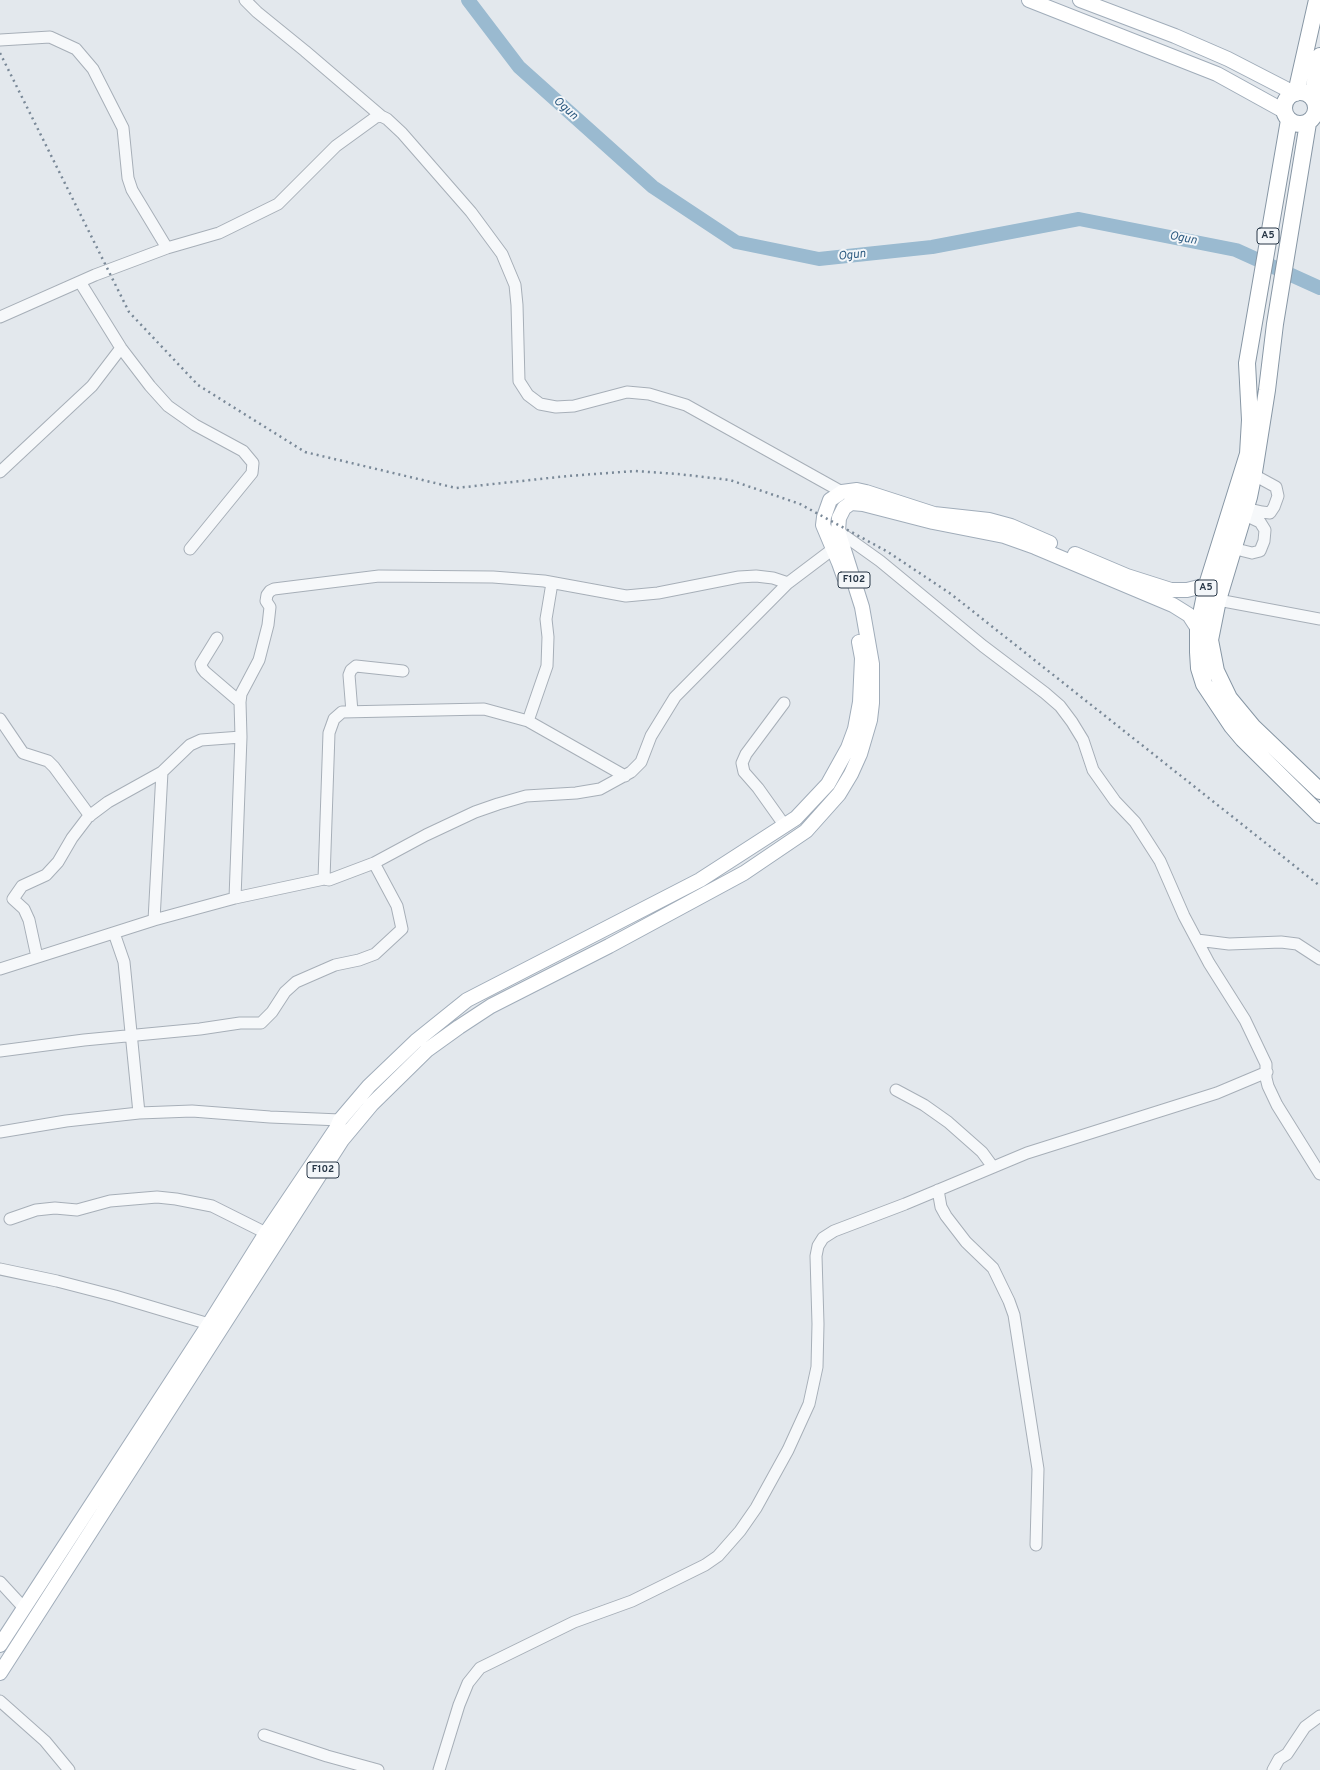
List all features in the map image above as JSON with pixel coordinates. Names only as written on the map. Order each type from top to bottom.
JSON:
[{"type":"highway","points":[[1295,93],[1317,0]]},
{"type":"highway","points":[[1312,97],[1320,56]]},
{"type":"highway","points":[[1303,92],[1312,97],[1315,102],[1316,113],[1308,123],[1298,125],[1286,116],[1285,101],[1295,93],[1303,92]]},
{"type":"highway","name":"A5","points":[[1286,116],[1283,151],[1247,362],[1250,420],[1248,454],[1207,585],[1198,629],[1199,668],[1204,684],[1232,726],[1320,815]]},
{"type":"highway","name":"A5","points":[[1308,123],[1275,324],[1254,475],[1218,600],[1210,640],[1213,660],[1222,684],[1230,698],[1253,727],[1320,791]]},
{"type":"highway","points":[[1280,776],[1292,763]]},
{"type":"main road","points":[[1029,0],[1217,74],[1286,116]]},
{"type":"main road","points":[[1080,0],[1175,36],[1228,59],[1295,93]]},
{"type":"main road","points":[[842,492],[857,490],[934,514],[989,520],[1011,526],[1127,576],[1171,590],[1188,590],[1207,585]]},
{"type":"main road","name":"F102","points":[[0,1645],[209,1324],[266,1233],[336,1129],[340,1120],[390,1064],[432,1026],[467,1000],[700,880],[796,818],[828,784],[838,767],[855,729],[860,702],[862,658],[853,608],[839,563],[823,525],[830,500],[842,492]]},
{"type":"main road","name":"F102","points":[[0,1672],[338,1146],[372,1104],[427,1050],[491,1006],[608,946],[744,873],[806,831],[839,794],[851,774],[867,732],[872,703],[872,664],[862,607],[838,531],[839,518],[844,508],[851,503],[856,503],[933,522],[1004,536],[1035,547],[1173,606],[1189,615],[1198,629]]},
{"type":"main road","points":[[796,818],[806,831]]},
{"type":"street","points":[[245,0],[257,12],[402,133],[470,212],[502,254],[515,285],[519,381],[528,395],[540,404],[556,408],[574,406],[627,392],[649,394],[678,403],[717,422],[842,492]]},
{"type":"street","points":[[1,40],[27,37],[50,37],[76,49],[93,69],[123,128],[128,178],[132,190],[167,248]]},
{"type":"street","points":[[0,317],[80,282],[167,248],[219,233],[278,204],[336,146],[376,117],[381,116]]},
{"type":"street","points":[[80,282],[121,348],[150,386],[168,406],[194,425],[243,451],[253,463],[252,473],[190,549]]},
{"type":"street","points":[[0,472],[92,386],[121,348]]},
{"type":"street","points":[[1244,511],[1270,512],[1274,507],[1278,496],[1276,487],[1254,475]]},
{"type":"street","points":[[1232,548],[1252,553],[1260,551],[1264,541],[1265,530],[1260,522],[1244,511]]},
{"type":"street","points":[[838,531],[880,561],[1060,706],[1072,722],[1082,740],[1094,770],[1115,801],[1135,822],[1160,861],[1174,896],[1197,940],[1245,1020],[1266,1064],[1268,1086],[1320,1174]]},
{"type":"street","points":[[0,969],[154,920],[235,898],[324,879],[329,880],[374,863],[426,835],[475,812],[498,804],[526,796],[576,793],[600,789],[625,776],[641,762],[650,736],[675,697],[788,583],[833,549]]},
{"type":"street","points":[[235,898],[241,694],[259,660],[268,625],[270,607],[266,601],[267,595],[274,589],[380,576],[493,577],[552,583],[626,596],[658,593],[739,577],[756,576],[773,578],[788,583]]},
{"type":"street","points":[[528,721],[548,666],[548,637],[546,619],[552,583]]},
{"type":"street","points":[[1218,600],[1320,620]]},
{"type":"street","points":[[217,638],[202,664],[202,668],[204,672],[240,702]]},
{"type":"street","points":[[352,712],[349,675],[351,670],[356,666],[403,671]]},
{"type":"street","points":[[784,703],[746,754],[742,763],[744,772],[758,788],[785,826]]},
{"type":"street","points":[[324,879],[329,733],[334,719],[342,712],[484,709],[528,721],[625,776]]},
{"type":"street","points":[[0,719],[23,753],[48,761],[54,767],[90,816]]},
{"type":"street","points":[[37,957],[29,920],[24,909],[13,899],[22,886],[46,876],[58,862],[72,838],[90,816],[108,802],[162,772],[196,741],[240,737]]},
{"type":"street","points":[[154,920],[162,772]]},
{"type":"street","points":[[0,1051],[200,1029],[240,1023],[261,1023],[272,1012],[285,992],[296,982],[335,965],[360,960],[375,954],[402,929],[397,906],[374,863]]},
{"type":"street","points":[[114,933],[124,962],[139,1113]]},
{"type":"street","points":[[1197,940],[1229,944],[1281,942],[1297,944],[1320,959]]},
{"type":"street","points":[[439,1770],[468,1683],[480,1668],[574,1622],[632,1600],[705,1565],[718,1556],[740,1531],[756,1508],[797,1433],[812,1393],[817,1368],[818,1324],[816,1256],[818,1246],[823,1238],[834,1231],[993,1167],[1082,1135],[1217,1093],[1267,1072]]},
{"type":"street","points":[[896,1090],[919,1102],[948,1122],[982,1152],[993,1167]]},
{"type":"street","points":[[0,1132],[66,1121],[139,1113],[192,1111],[270,1118],[340,1120]]},
{"type":"street","points":[[938,1190],[941,1207],[946,1216],[966,1242],[993,1268],[1014,1315],[1038,1469],[1036,1545]]},
{"type":"street","points":[[10,1219],[36,1210],[55,1208],[76,1210],[110,1202],[156,1198],[176,1199],[212,1206],[266,1233]]},
{"type":"street","points":[[0,1269],[57,1281],[115,1296],[209,1324]]},
{"type":"street","points":[[0,1582],[24,1608]]},
{"type":"street","points":[[0,1701],[45,1741],[69,1770]]},
{"type":"street","points":[[1273,1770],[1279,1759],[1287,1754],[1305,1727],[1320,1716]]},
{"type":"street","points":[[264,1734],[327,1756],[378,1770]]},
{"type":"waterway","name":"Ogun","points":[[468,0],[519,67],[653,187],[736,242],[819,259],[932,247],[1079,219],[1236,250],[1320,288]]},
{"type":"railway","points":[[0,53],[129,312],[198,385],[305,452],[456,488],[568,476],[635,471],[730,480],[800,504],[888,552],[951,594],[1320,886]]}]
